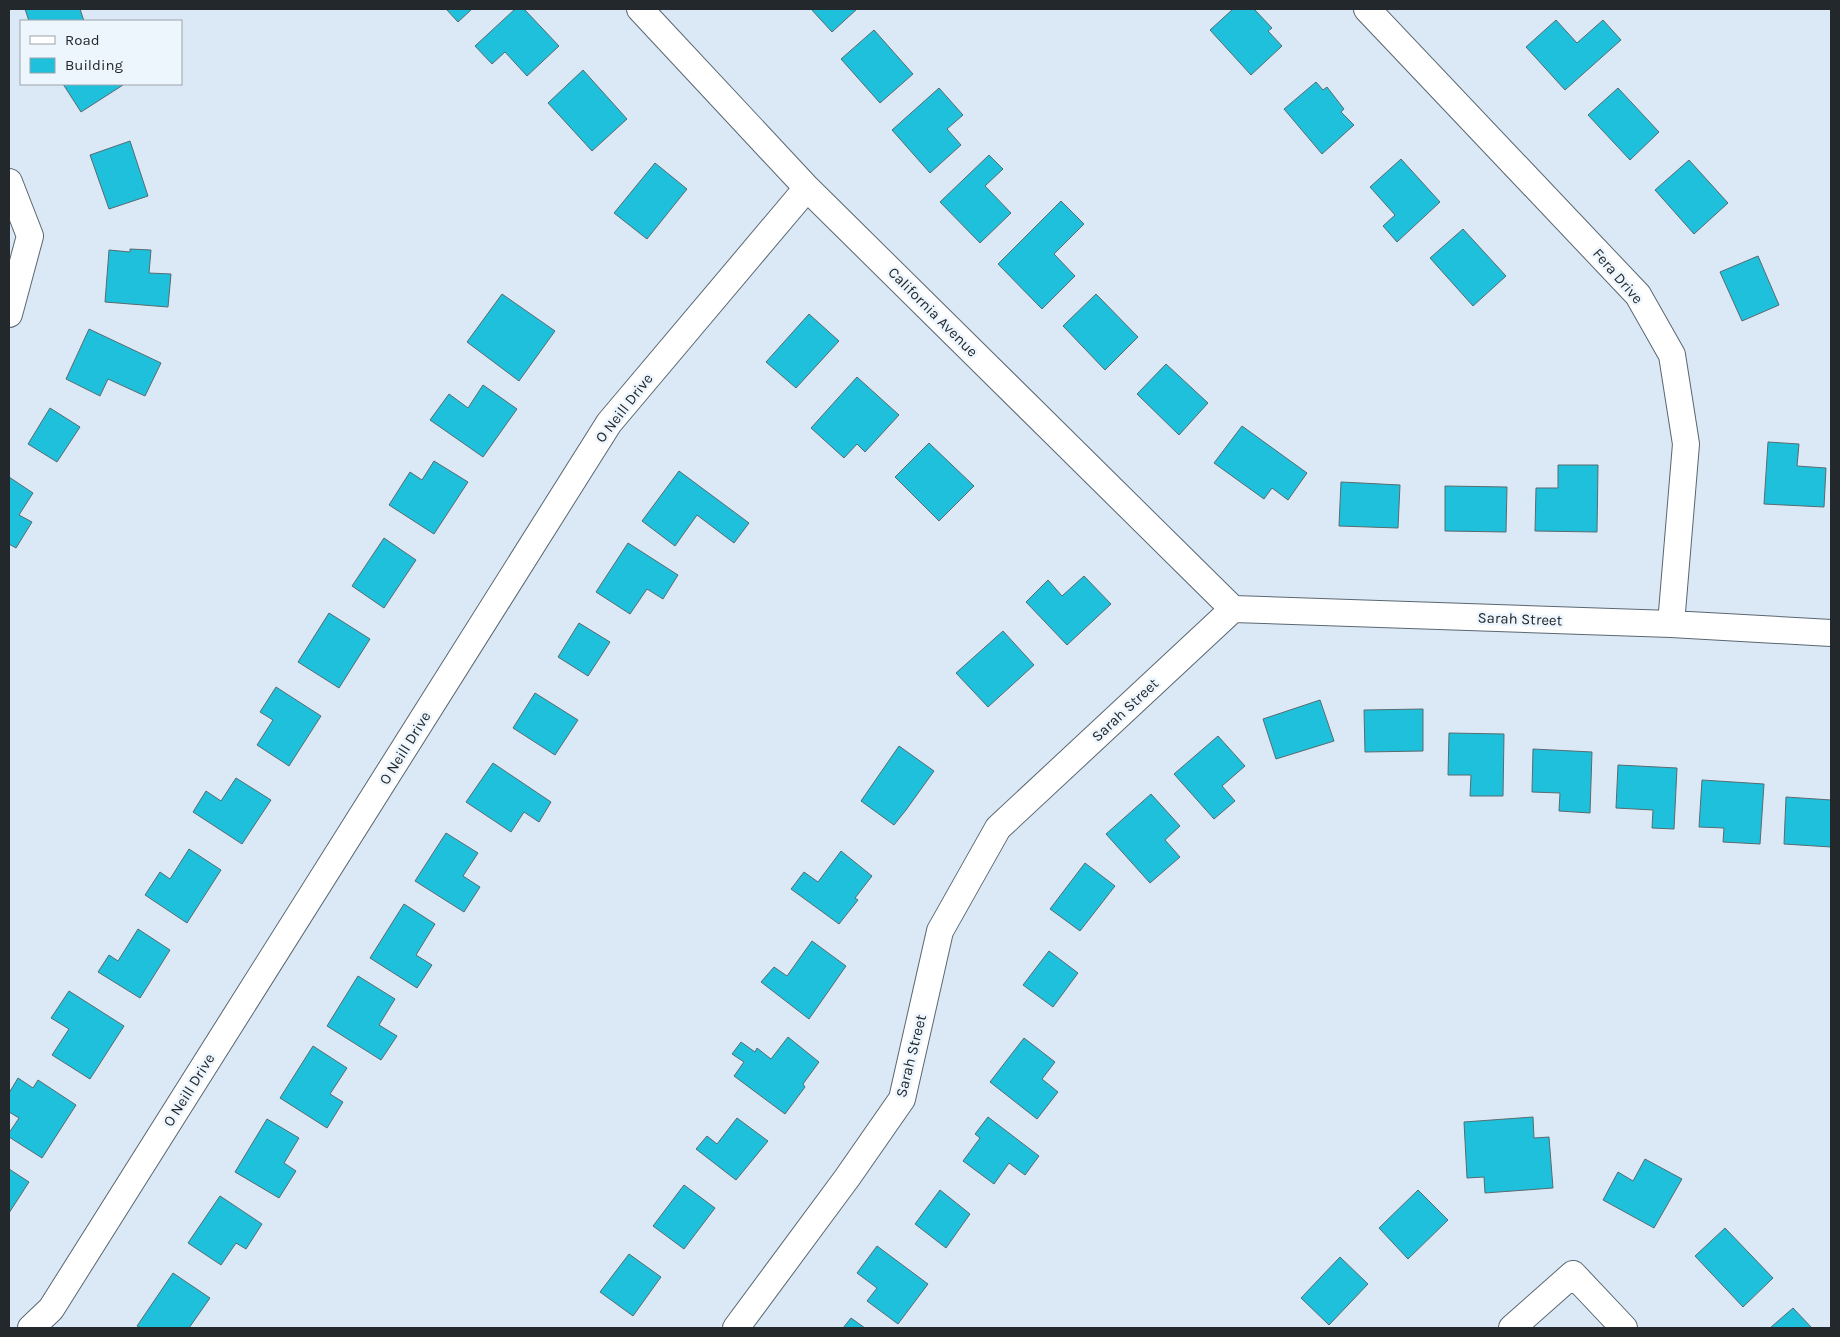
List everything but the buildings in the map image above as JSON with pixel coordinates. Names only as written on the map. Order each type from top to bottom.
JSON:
[{"type":"street","name":"California Avenue","points":[[640,9],[807,188],[1233,609]]},
{"type":"street","name":"Fera Drive","points":[[1367,9],[1638,295],[1672,355],[1686,444],[1671,624]]},
{"type":"street","points":[[9,182],[30,236],[9,314]]},
{"type":"street","name":"O Neill Drive","points":[[31,1328],[51,1309],[609,423],[807,188]]},
{"type":"street","name":"Sarah Street","points":[[736,1328],[848,1178],[902,1099],[940,931],[998,828],[1233,609],[1671,624],[1831,632]]},
{"type":"street","points":[[1512,1328],[1574,1274],[1624,1328]]}]
